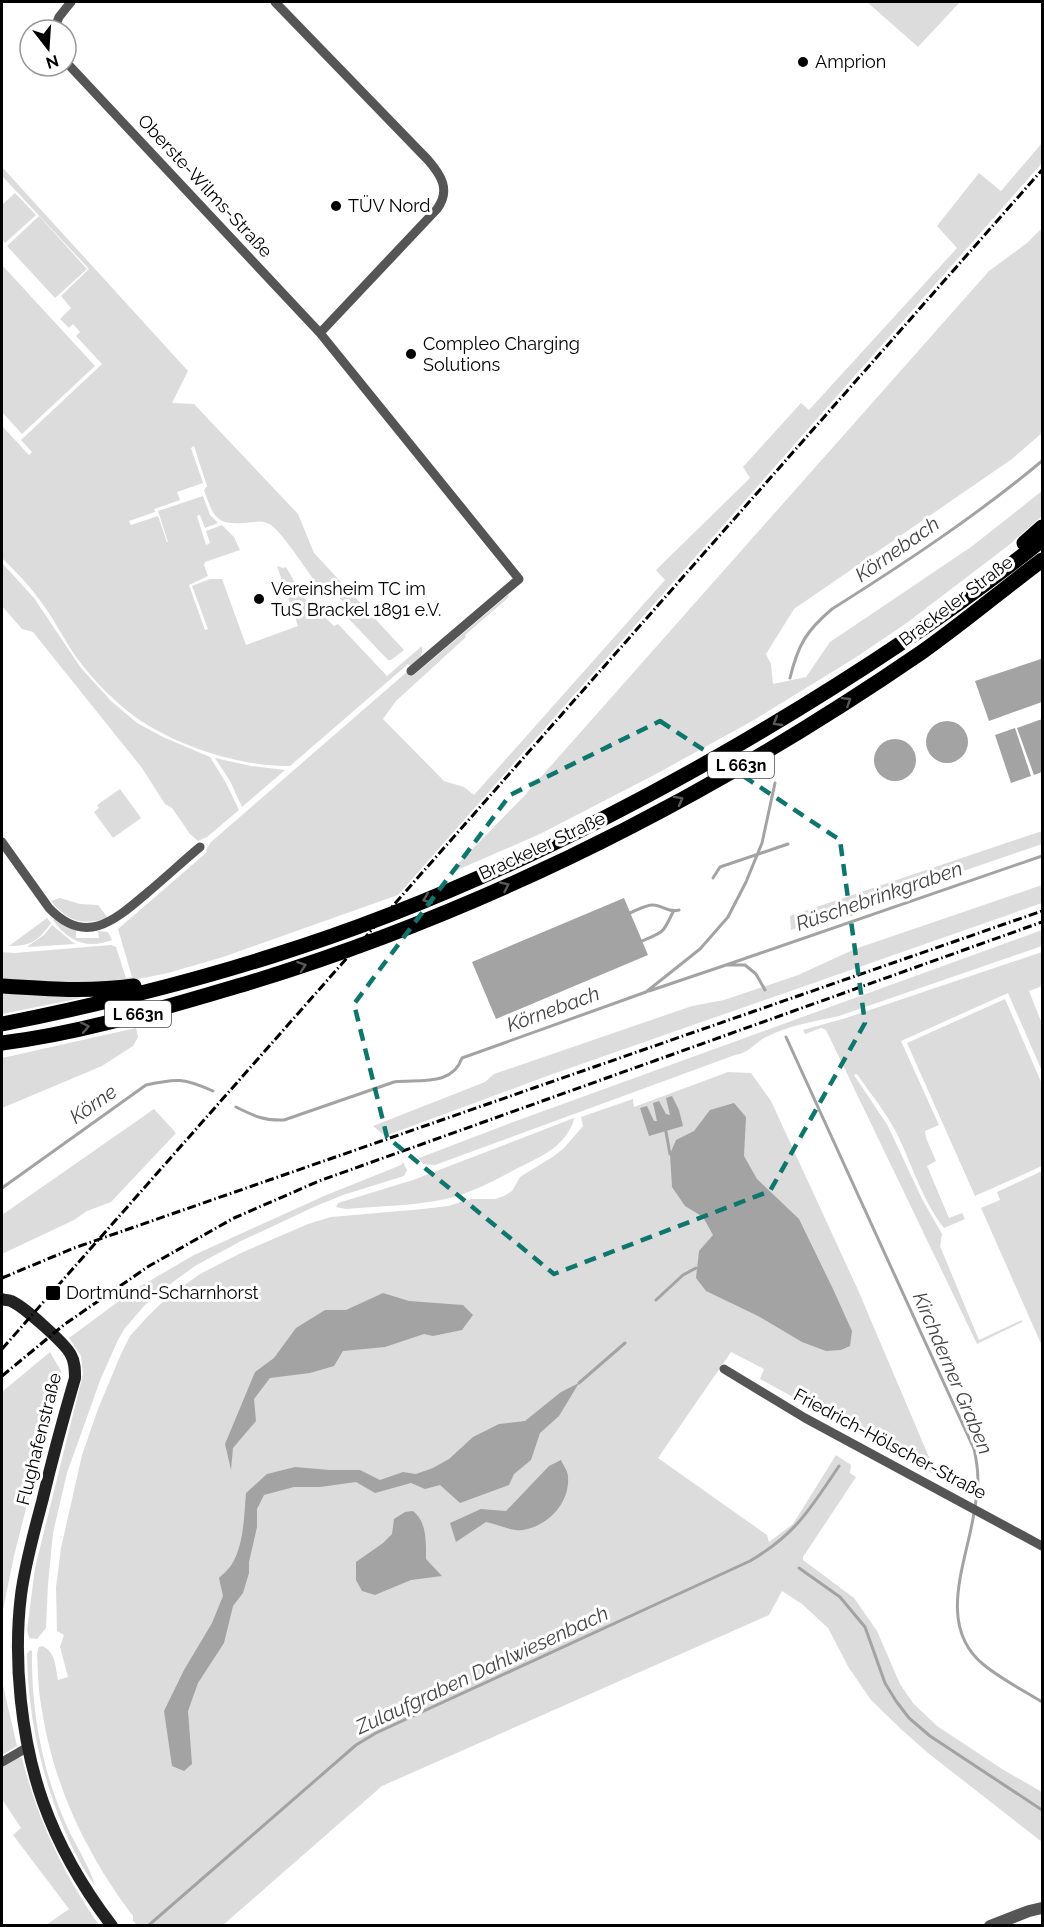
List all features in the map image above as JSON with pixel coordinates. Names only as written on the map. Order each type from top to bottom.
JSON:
[{"type":"highway","points":[[964,598],[1042,527]]},
{"type":"highway","name":"Brackeler Straße","points":[[2,1024],[108,1001],[274,955],[383,916],[481,876],[594,824],[705,765],[851,676],[964,598],[1042,540]]},
{"type":"highway","name":"Brackeler Straße","points":[[2,1042],[28,1039],[172,1006],[328,957],[451,910],[574,854],[725,775],[862,692],[925,650],[1042,560]]},
{"type":"highway","points":[[1010,584],[1042,568]]},
{"type":"highway","points":[[2,986],[100,990],[196,978]]},
{"type":"highway","points":[[2,1049],[28,1039]]},
{"type":"main road","name":"Flughafenstraße","points":[[2,1299],[12,1301],[23,1309],[62,1344],[74,1360],[75,1378],[32,1541],[21,1594],[20,1674],[28,1747],[42,1802],[61,1845],[80,1879],[112,1926]]},
{"type":"street","points":[[59,18],[71,2]]},
{"type":"street","points":[[275,2],[428,160],[437,171],[444,187],[444,195],[438,209],[320,333]]},
{"type":"street","name":"Oberste-Wilms-Straße","points":[[78,75],[320,333],[519,579],[411,671]]},
{"type":"street","points":[[2,842],[37,892],[58,917],[68,924],[80,927],[92,927],[111,922],[200,848]]},
{"type":"street","name":"Friedrich-Hölscher-Straße","points":[[724,1369],[805,1418],[1042,1546]]},
{"type":"street","points":[[2,1762],[28,1747]]},
{"type":"street","points":[[996,1924],[1042,1908]]},
{"type":"highlighted area","points":[[660,721],[840,840],[865,1023],[770,1191],[554,1274],[387,1137],[354,1004],[510,795]]},
{"type":"shaded area","points":[[867,2],[960,2],[918,47]]},
{"type":"shaded area","points":[[1042,143],[1042,163],[398,895],[223,957],[168,973],[107,984],[2,981],[2,952],[111,945],[116,947],[126,978],[132,977],[118,929],[206,853],[211,842],[408,671],[413,676],[508,595],[509,597],[465,635],[466,637],[396,701],[383,719],[444,781],[464,787],[474,795],[665,580],[656,570],[750,478],[743,467],[801,403],[809,410],[957,248],[937,226],[979,173],[1001,191]]},
{"type":"shaded area","points":[[2,167],[188,371],[172,403],[194,404],[298,514],[314,553],[404,650],[388,660],[348,618],[354,613],[325,583],[319,587],[288,544],[271,525],[260,521],[233,523],[220,520],[211,509],[204,490],[207,486],[194,446],[191,448],[203,483],[177,492],[180,500],[129,521],[131,525],[158,516],[168,542],[158,511],[203,496],[210,515],[218,523],[205,528],[200,515],[197,516],[206,545],[210,543],[206,531],[222,525],[234,537],[240,550],[205,562],[208,576],[189,585],[205,630],[208,629],[192,586],[210,579],[222,579],[246,645],[298,626],[277,566],[286,567],[303,597],[334,626],[338,624],[387,676],[422,646],[421,656],[414,665],[411,667],[408,664],[290,766],[249,762],[206,752],[165,734],[130,713],[94,679],[71,650],[39,599],[2,558],[2,426],[29,455],[32,452],[21,440],[102,364],[76,336],[80,332],[73,324],[69,328],[60,319],[71,308],[61,296],[89,269],[2,176]]},
{"type":"shaded area","points":[[15,193],[36,215],[5,243],[2,239],[2,205]]},
{"type":"shaded area","points":[[39,216],[87,269],[55,298],[7,246]]},
{"type":"shaded area","points":[[1042,228],[1042,433],[1012,459],[794,609],[766,654],[771,664],[773,684],[806,677],[830,642],[971,547],[1042,491],[1042,516],[1009,545],[908,622],[858,656],[754,720],[540,834],[448,874],[525,795],[989,271],[1027,243]]},
{"type":"shaded area","points":[[2,265],[95,366],[22,434],[2,412]]},
{"type":"shaded area","points":[[2,563],[34,598],[81,668],[111,701],[137,723],[210,757],[239,810],[207,837],[198,841],[190,834],[172,808],[165,804],[142,768],[33,632],[22,629],[2,606]]},
{"type":"shaded area","points":[[1041,659],[1042,702],[989,721],[975,681]]},
{"type":"shaded area","points":[[1042,719],[1042,772],[1034,775],[1017,728]]},
{"type":"shaded area","points":[[947,721],[962,727],[968,742],[962,757],[947,763],[932,757],[926,742],[932,727]]},
{"type":"shaded area","points":[[1015,728],[1031,776],[1011,783],[995,735]]},
{"type":"shaded area","points":[[895,739],[910,745],[916,760],[910,775],[895,781],[880,775],[874,760],[880,745]]},
{"type":"shaded area","points":[[215,758],[251,766],[285,770],[242,807],[230,781]]},
{"type":"shaded area","points":[[120,789],[141,818],[113,838],[94,812],[99,808],[97,805]]},
{"type":"shaded area","points":[[1042,831],[1042,844],[791,930],[790,916]]},
{"type":"shaded area","points":[[1042,885],[1042,903],[550,1075],[385,1136],[373,1126],[485,1082],[494,1074],[692,1006],[724,1000],[798,975],[855,949]]},
{"type":"shaded area","points":[[60,898],[80,904],[98,905],[108,918],[83,922],[70,918],[51,901]]},
{"type":"shaded area","points":[[624,898],[648,955],[496,1019],[472,962]]},
{"type":"shaded area","points":[[47,918],[51,923],[38,938],[23,945],[9,946]]},
{"type":"shaded area","points":[[54,919],[76,930],[76,938],[99,938],[98,931],[108,932],[112,940],[94,944],[79,942],[65,933]]},
{"type":"shaded area","points":[[52,925],[75,944],[28,946],[44,935]]},
{"type":"shaded area","points":[[1042,930],[1042,946],[839,1016],[783,1030],[766,1037],[740,1054],[435,1165],[423,1164],[419,1158],[516,1121]]},
{"type":"shaded area","points":[[1042,952],[1042,986],[1029,991],[1042,1024],[1042,1071],[1008,993],[901,1041],[939,1125],[925,1131],[936,1161],[927,1166],[949,1218],[962,1213],[965,1219],[944,1228],[923,1194],[892,1124],[857,1074],[854,1075],[888,1126],[922,1199],[942,1234],[940,1246],[979,1340],[1022,1320],[977,1344],[826,1030],[821,1028],[805,1034],[803,1030],[846,1018]]},
{"type":"shaded area","points":[[2,991],[79,996],[81,998],[2,1014]]},
{"type":"shaded area","points":[[1005,999],[1042,1084],[1042,1166],[975,1196],[907,1043]]},
{"type":"shaded area","points":[[136,1028],[138,1037],[133,1046],[102,1066],[2,1108],[2,1058]]},
{"type":"shaded area","points":[[728,1072],[751,1073],[771,1101],[858,1290],[934,1469],[932,1473],[760,1379],[764,1369],[731,1352],[658,1458],[767,1535],[769,1542],[793,1524],[836,1455],[851,1465],[850,1473],[856,1477],[803,1560],[854,1598],[877,1631],[900,1684],[913,1703],[937,1726],[1002,1769],[1042,1792],[1042,1842],[902,1730],[871,1700],[849,1668],[828,1628],[802,1604],[782,1591],[769,1615],[382,1786],[223,1925],[137,1925],[86,1842],[62,1789],[46,1733],[39,1692],[37,1654],[39,1647],[47,1649],[54,1660],[58,1680],[68,1677],[60,1647],[64,1635],[57,1631],[56,1587],[61,1548],[82,1455],[98,1409],[130,1336],[169,1296],[200,1274],[241,1253],[308,1224],[331,1217],[448,1206],[471,1199],[495,1199],[504,1196],[512,1191],[520,1177],[564,1148],[583,1126],[581,1117],[633,1099],[634,1107]]},
{"type":"shaded area","points":[[672,1096],[683,1126],[649,1136],[640,1108],[647,1106],[654,1121],[657,1121],[653,1103],[659,1101],[666,1114],[670,1115],[666,1098]]},
{"type":"shaded area","points":[[734,1103],[746,1117],[744,1156],[757,1179],[799,1219],[852,1331],[850,1346],[841,1350],[826,1351],[802,1342],[758,1316],[706,1291],[696,1278],[699,1251],[713,1235],[703,1217],[685,1206],[672,1187],[670,1154],[676,1140],[694,1131],[710,1110]]},
{"type":"shaded area","points":[[154,1109],[176,1133],[111,1202],[87,1211],[74,1220],[2,1254],[2,1215]]},
{"type":"shaded area","points":[[574,1118],[567,1134],[554,1148],[501,1177],[465,1193],[446,1199],[409,1204],[346,1209],[336,1207],[338,1203],[413,1180]]},
{"type":"shaded area","points":[[403,1162],[407,1170],[404,1176],[316,1206],[241,1241],[195,1266],[145,1305],[125,1328],[101,1378],[67,1473],[53,1533],[46,1628],[37,1639],[29,1638],[27,1630],[35,1568],[83,1374],[81,1356],[69,1338],[134,1290],[194,1255],[324,1196],[401,1165]]},
{"type":"shaded area","points":[[1042,1171],[1042,1346],[981,1208],[1000,1200],[997,1192]]},
{"type":"shaded area","points":[[383,1293],[409,1301],[463,1305],[473,1315],[462,1330],[433,1336],[424,1334],[385,1347],[343,1351],[334,1366],[310,1373],[270,1378],[254,1399],[256,1421],[233,1448],[231,1470],[225,1444],[255,1372],[274,1358],[296,1328],[325,1310],[346,1310]]},
{"type":"shaded area","points":[[50,1352],[61,1371],[14,1556],[2,1615],[2,1392]]},
{"type":"shaded area","points":[[579,1383],[559,1416],[540,1433],[531,1460],[514,1474],[509,1485],[460,1503],[440,1485],[425,1489],[411,1483],[375,1493],[356,1482],[320,1487],[294,1487],[264,1495],[257,1509],[257,1527],[243,1593],[233,1606],[224,1643],[198,1683],[188,1711],[192,1764],[184,1771],[172,1766],[164,1711],[184,1670],[212,1623],[223,1596],[219,1578],[232,1564],[239,1548],[246,1493],[267,1474],[295,1467],[360,1470],[380,1480],[403,1472],[416,1474],[449,1459],[473,1437],[499,1424],[525,1421],[561,1392]]},
{"type":"shaded area","points":[[561,1460],[568,1475],[568,1487],[561,1504],[549,1518],[541,1524],[523,1530],[486,1522],[456,1542],[450,1523],[481,1509],[506,1511],[549,1466]]},
{"type":"shaded area","points":[[413,1511],[423,1527],[426,1539],[426,1559],[442,1576],[411,1580],[375,1595],[362,1591],[356,1580],[356,1562],[392,1534],[394,1519],[405,1512]]},
{"type":"shaded area","points":[[30,1650],[32,1651],[36,1720],[52,1788],[94,1884],[71,1845],[45,1776],[30,1703],[27,1654]]},
{"type":"shaded area","points":[[2,1681],[17,1746],[2,1755]]},
{"type":"shaded area","points":[[16,1757],[22,1758],[35,1803],[53,1846],[74,1886],[99,1925],[46,1925],[69,1909],[13,1835],[21,1828],[2,1799],[2,1766]]},
{"type":"waterway","name":"Körnebach","points":[[790,678],[804,639],[832,609],[940,538],[1042,461]]},
{"type":"waterway","name":"Körnebach","points":[[236,1107],[259,1117],[284,1120],[394,1082],[442,1078],[451,1074],[462,1058],[646,992],[700,949],[728,917],[762,843],[775,783]]},
{"type":"waterway","points":[[713,878],[720,867],[788,844]]},
{"type":"waterway","name":"Rüschebrinkgraben","points":[[726,965],[1042,856]]},
{"type":"waterway","points":[[630,913],[651,905],[672,911],[679,910]]},
{"type":"waterway","points":[[642,941],[662,931],[673,912]]},
{"type":"waterway","name":"Kirchderner Graben","points":[[649,991],[726,965],[745,965],[756,974],[765,990]]},
{"type":"waterway","name":"Kirchderner Graben","points":[[786,1037],[974,1449],[978,1478],[975,1507]]},
{"type":"waterway","name":"Körne","points":[[2,1188],[146,1085],[180,1080],[213,1091]]},
{"type":"waterway","points":[[666,1132],[670,1154]]},
{"type":"waterway","points":[[656,1300],[683,1275],[696,1268]]},
{"type":"waterway","points":[[579,1383],[625,1343]]},
{"type":"waterway","name":"Zulaufgraben Dahlwiesenbach","points":[[149,1925],[356,1745],[376,1733],[750,1561],[779,1541],[801,1520],[839,1466]]},
{"type":"waterway","name":"Kirchderner Graben","points":[[974,1513],[958,1594],[961,1632],[969,1649],[984,1665],[1042,1702]]},
{"type":"waterway","points":[[799,1568],[840,1597],[865,1627],[885,1683],[909,1718],[930,1736],[1042,1810]]},
{"type":"railway","points":[[2,1349],[1042,170]]},
{"type":"railway","points":[[2,1278],[74,1248],[1042,911]]},
{"type":"railway","points":[[2,1376],[65,1324],[149,1266],[234,1218],[319,1181],[1042,922]]},
{"type":"place","name":"Amprion","points":[[803,62]]},
{"type":"place","name":"TÜV Nord","points":[[336,206]]},
{"type":"place","name":"Compleo Charging Solutions","points":[[411,354]]},
{"type":"place","name":"Vereinsheim TC im TuS Brackel 1891 e.V.","points":[[259,599]]},
{"type":"place","name":"Dortmund-Scharnhorst","points":[[53,1293]]}]
